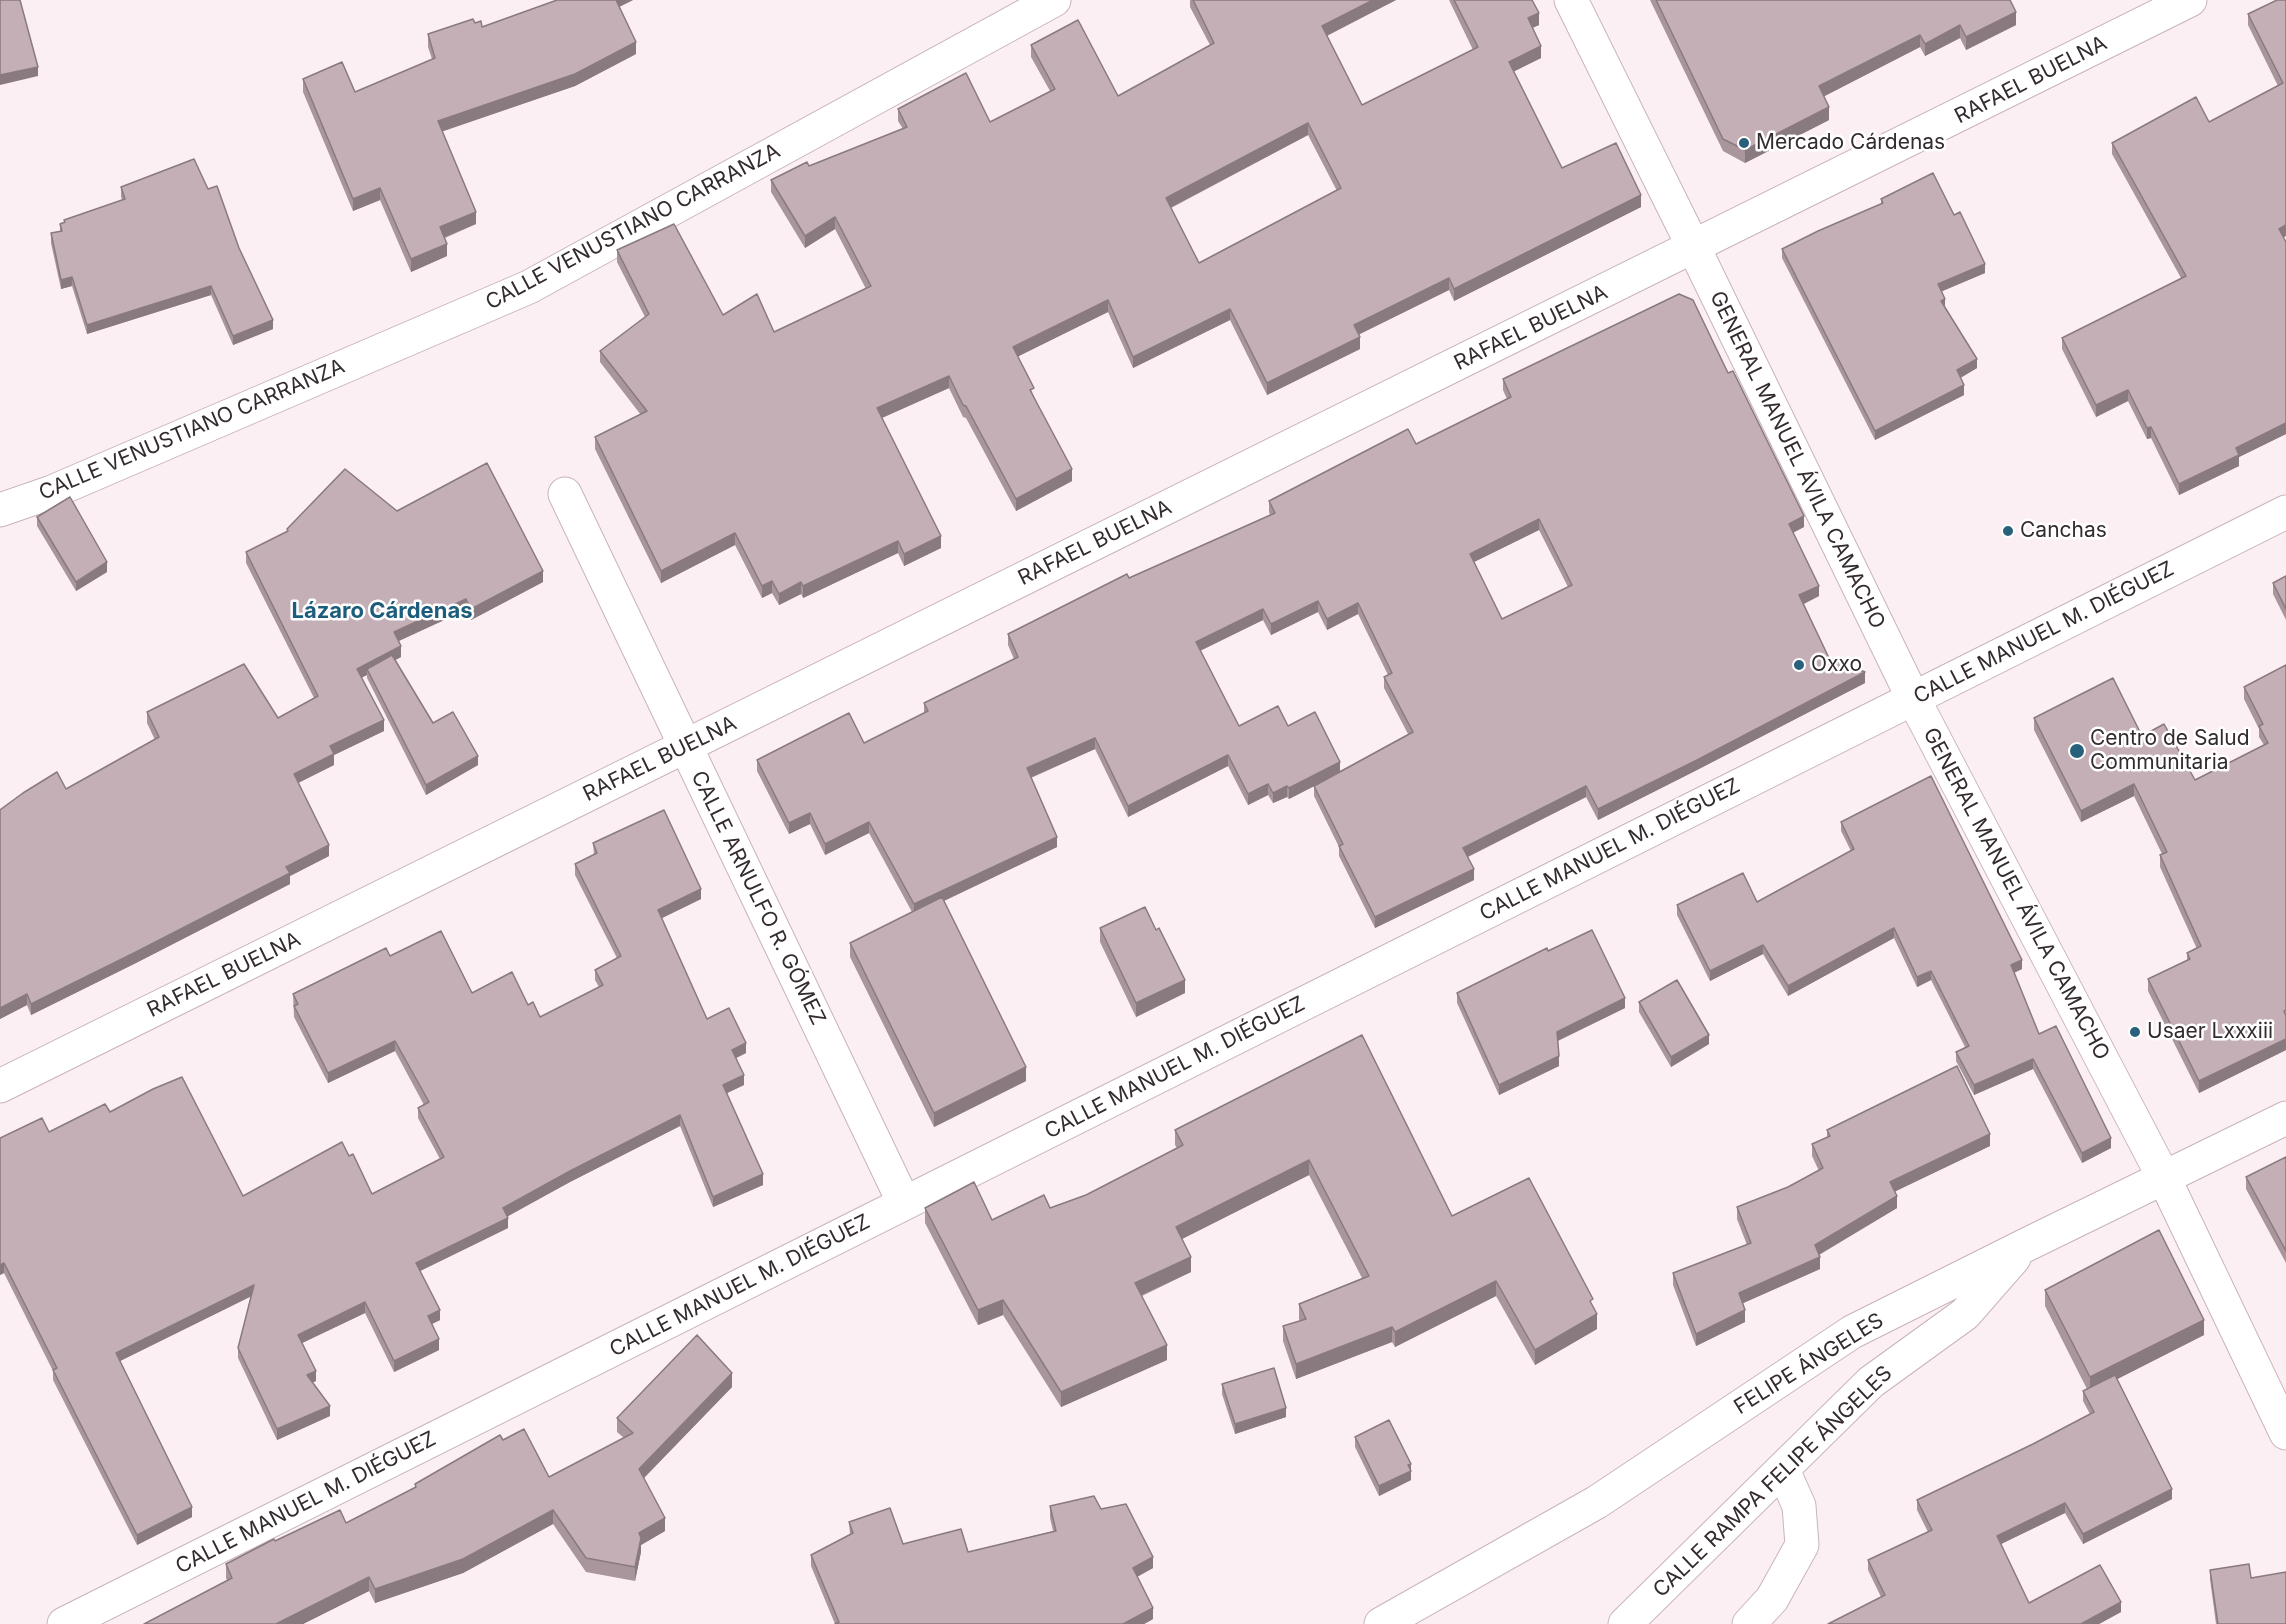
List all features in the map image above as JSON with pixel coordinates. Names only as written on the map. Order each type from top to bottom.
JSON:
[{"type":"street","name":"CALLE VENUSTIANO CARRANZA","points":[[0,510],[52,492],[529,287],[1054,0]]},
{"type":"street","name":"GENERAL MANUEL ÁVILA CAMACHO","points":[[1571,0],[1913,698],[2164,1178],[2286,1433]]},
{"type":"street","name":"RAFAEL BUELNA","points":[[0,1086],[1694,248],[2190,0]]},
{"type":"street","points":[[0,537],[52,492]]},
{"type":"street","name":"CALLE ARNULFO R. GÓMEZ","points":[[565,494],[904,1203]]},
{"type":"street","name":"CALLE MANUEL M. DIÉGUEZ","points":[[64,1624],[2286,512]]},
{"type":"street","name":"FELIPE ÁNGELES","points":[[1381,1624],[1597,1502],[1852,1332],[2286,1118]]},
{"type":"street","name":"CALLE RAMPA FELIPE ÁNGELES","points":[[1625,1624],[1871,1382],[1965,1314],[2028,1244]]},
{"type":"street","points":[[1749,1624],[1772,1599],[1802,1545],[1799,1506],[1782,1470]]},
{"type":"building","points":[[0,0],[20,0],[38,67],[0,75]]},
{"type":"building","points":[[557,0],[616,0],[636,42],[575,74],[438,121],[476,212],[440,227],[447,244],[411,259],[380,188],[353,199],[303,79],[342,62],[355,92],[435,58],[428,34],[473,19],[475,23],[481,21],[482,27]]},
{"type":"building","points":[[1193,0],[1373,0],[1322,26],[1362,105],[1478,47],[1454,0],[1532,0],[1539,13],[1528,18],[1541,46],[1509,62],[1562,168],[1616,143],[1641,195],[1454,289],[1449,278],[1354,325],[1360,337],[1267,383],[1230,309],[1133,357],[1108,300],[1013,347],[1034,388],[1030,390],[1072,469],[1016,499],[949,376],[877,408],[941,536],[904,554],[898,541],[803,586],[801,582],[779,594],[772,581],[762,586],[735,533],[661,571],[595,437],[647,411],[600,351],[649,314],[617,250],[674,224],[723,315],[757,294],[774,332],[871,286],[835,217],[805,236],[771,180],[807,162],[809,166],[907,127],[898,109],[966,73],[990,122],[1055,89],[1031,45],[1078,20],[1118,96],[1214,43]],"holes":[[[1308,123],[1341,188],[1199,263],[1166,198]]]},
{"type":"building","points":[[1656,0],[2010,0],[2016,12],[1966,37],[1960,25],[1925,44],[1920,35],[1819,86],[1829,107],[1745,150],[1723,139]]},
{"type":"building","points":[[2277,0],[2286,0],[2286,225],[2279,229],[2286,242],[2286,423],[2236,448],[2239,455],[2179,484],[2151,427],[2147,428],[2128,390],[2096,405],[2062,338],[2186,276],[2112,143],[2196,97],[2209,122],[2283,83],[2248,14]]},
{"type":"building","points":[[194,159],[208,189],[217,186],[239,248],[273,320],[233,336],[211,286],[87,325],[72,277],[61,280],[51,233],[62,231],[60,224],[65,222],[64,220],[125,199],[121,187]]},
{"type":"building","points":[[1933,173],[1954,215],[1960,212],[1985,264],[1938,284],[1945,299],[1941,301],[1977,359],[1957,370],[1964,385],[1875,431],[1782,249],[1883,203],[1881,199]]},
{"type":"building","points":[[1679,294],[1693,300],[1728,373],[1733,371],[1804,516],[1789,524],[1819,586],[1799,595],[1829,658],[1865,672],[1598,809],[1586,786],[1463,848],[1474,869],[1375,917],[1339,846],[1343,844],[1314,786],[1413,732],[1384,677],[1392,673],[1358,603],[1327,619],[1318,601],[1271,624],[1263,609],[1196,642],[1239,726],[1278,706],[1288,726],[1315,712],[1340,762],[1289,788],[1287,786],[1273,793],[1268,784],[1248,794],[1228,755],[1128,806],[1095,738],[1027,768],[1057,837],[914,904],[869,822],[825,844],[810,813],[789,823],[757,760],[849,713],[864,743],[928,711],[924,703],[1018,657],[1008,634],[1127,574],[1129,578],[1275,513],[1269,501],[1408,429],[1416,444],[1511,397],[1503,379]],"holes":[[[1539,519],[1572,585],[1502,619],[1470,554]]]},
{"type":"building","points":[[487,463],[543,571],[471,609],[466,599],[394,632],[401,646],[357,669],[384,720],[330,746],[334,754],[294,774],[329,845],[286,867],[290,873],[134,953],[31,1004],[27,994],[0,1008],[0,810],[57,772],[66,789],[159,737],[147,712],[244,664],[278,718],[318,696],[246,552],[288,531],[287,529],[345,469],[397,511]]},
{"type":"building","points":[[70,497],[107,562],[76,582],[37,517]]},
{"type":"building","points":[[2286,576],[2286,609],[2273,583]]},
{"type":"building","points":[[392,655],[433,723],[453,712],[478,756],[426,785],[367,669]]},
{"type":"building","points":[[2286,665],[2286,1010],[2284,1011],[2286,1039],[2199,1081],[2148,979],[2190,959],[2187,953],[2201,946],[2160,855],[2167,852],[2134,784],[2081,811],[2034,718],[2113,678],[2142,736],[2164,724],[2195,780],[2268,743],[2259,726],[2263,724],[2244,687]]},
{"type":"building","points":[[1931,776],[2022,960],[2011,965],[2039,1034],[2056,1026],[2111,1138],[2082,1153],[2033,1059],[1974,1085],[1956,1052],[1969,1046],[1931,971],[1917,977],[1894,928],[1788,986],[1763,945],[1710,971],[1677,905],[1743,873],[1757,902],[1854,849],[1841,822]]},
{"type":"building","points":[[664,810],[701,889],[658,910],[707,1019],[729,1008],[746,1043],[732,1050],[744,1075],[723,1085],[763,1174],[713,1197],[680,1115],[570,1171],[503,1208],[508,1218],[416,1263],[440,1310],[428,1316],[439,1339],[394,1361],[365,1302],[298,1335],[316,1371],[307,1375],[330,1406],[277,1429],[238,1348],[254,1285],[116,1353],[192,1507],[137,1535],[53,1370],[57,1368],[4,1263],[0,1265],[0,1138],[42,1118],[49,1132],[105,1104],[110,1112],[153,1089],[182,1077],[243,1196],[342,1142],[349,1156],[353,1154],[372,1194],[444,1157],[418,1108],[429,1102],[395,1041],[328,1073],[294,1006],[298,1004],[293,994],[386,948],[390,956],[441,931],[472,993],[512,972],[528,1005],[533,1002],[540,1017],[603,985],[595,970],[621,956],[575,864],[597,853],[593,843]]},
{"type":"building","points":[[942,897],[1026,1067],[934,1113],[850,943]]},
{"type":"building","points":[[1145,907],[1156,930],[1159,928],[1185,980],[1136,1003],[1100,928]]},
{"type":"building","points":[[1592,930],[1625,998],[1557,1032],[1559,1056],[1499,1085],[1457,993],[1547,948],[1548,951]]},
{"type":"building","points":[[1677,980],[1709,1035],[1671,1057],[1639,1002]]},
{"type":"building","points":[[1362,1035],[1452,1216],[1529,1178],[1593,1299],[1590,1301],[1597,1314],[1535,1350],[1496,1281],[1395,1332],[1392,1327],[1296,1364],[1283,1326],[1306,1319],[1299,1304],[1369,1276],[1309,1160],[1176,1227],[1191,1257],[1135,1283],[1167,1345],[1061,1392],[1003,1300],[978,1310],[925,1208],[974,1182],[992,1220],[1044,1195],[1050,1208],[1086,1195],[1183,1145],[1175,1130]]},
{"type":"building","points":[[1957,1066],[1990,1134],[1890,1182],[1897,1196],[1815,1245],[1820,1257],[1739,1293],[1745,1310],[1696,1334],[1673,1273],[1751,1243],[1737,1207],[1788,1187],[1823,1168],[1812,1144],[1830,1136],[1827,1130]]},
{"type":"building","points":[[2286,1157],[2286,1251],[2246,1177]]},
{"type":"building","points":[[2159,1230],[2204,1320],[2090,1377],[2045,1290]]},
{"type":"building","points":[[697,1335],[732,1373],[639,1469],[665,1518],[639,1533],[641,1538],[635,1567],[586,1558],[553,1510],[463,1559],[375,1589],[369,1577],[276,1624],[144,1624],[232,1578],[226,1564],[274,1539],[275,1541],[340,1510],[346,1523],[416,1487],[415,1484],[500,1435],[503,1440],[524,1429],[549,1477],[633,1433],[617,1418]]},
{"type":"building","points":[[1274,1368],[1286,1408],[1235,1424],[1222,1384]]},
{"type":"building","points":[[2115,1375],[2172,1489],[2083,1534],[2065,1503],[1997,1536],[2029,1603],[2100,1565],[2121,1602],[2081,1624],[1828,1624],[1885,1595],[1868,1560],[1932,1530],[1917,1500],[2094,1412],[2083,1391]]},
{"type":"building","points":[[1389,1420],[1411,1464],[1408,1465],[1411,1471],[1379,1486],[1355,1437]]},
{"type":"building","points":[[1094,1496],[1101,1509],[1126,1504],[1153,1557],[1133,1568],[1153,1608],[1123,1624],[835,1624],[839,1622],[811,1555],[853,1533],[849,1522],[890,1508],[903,1544],[961,1529],[968,1552],[1056,1531],[1050,1506]]},
{"type":"building","points":[[2249,1564],[2251,1578],[2286,1572],[2286,1624],[2218,1624],[2210,1570]]},
{"type":"place","name":"Mercado Cárdenas","points":[[1744,143]]},
{"type":"place","name":"Canchas","points":[[2008,531]]},
{"type":"place","name":"Oxxo","points":[[1799,665]]},
{"type":"place","name":"Centro de Salud Communitaria","points":[[2077,751]]},
{"type":"place","name":"Usaer Lxxxiii","points":[[2135,1032]]},
{"type":"district","name":"Lázaro Cárdenas","points":[[382,611]]}]
